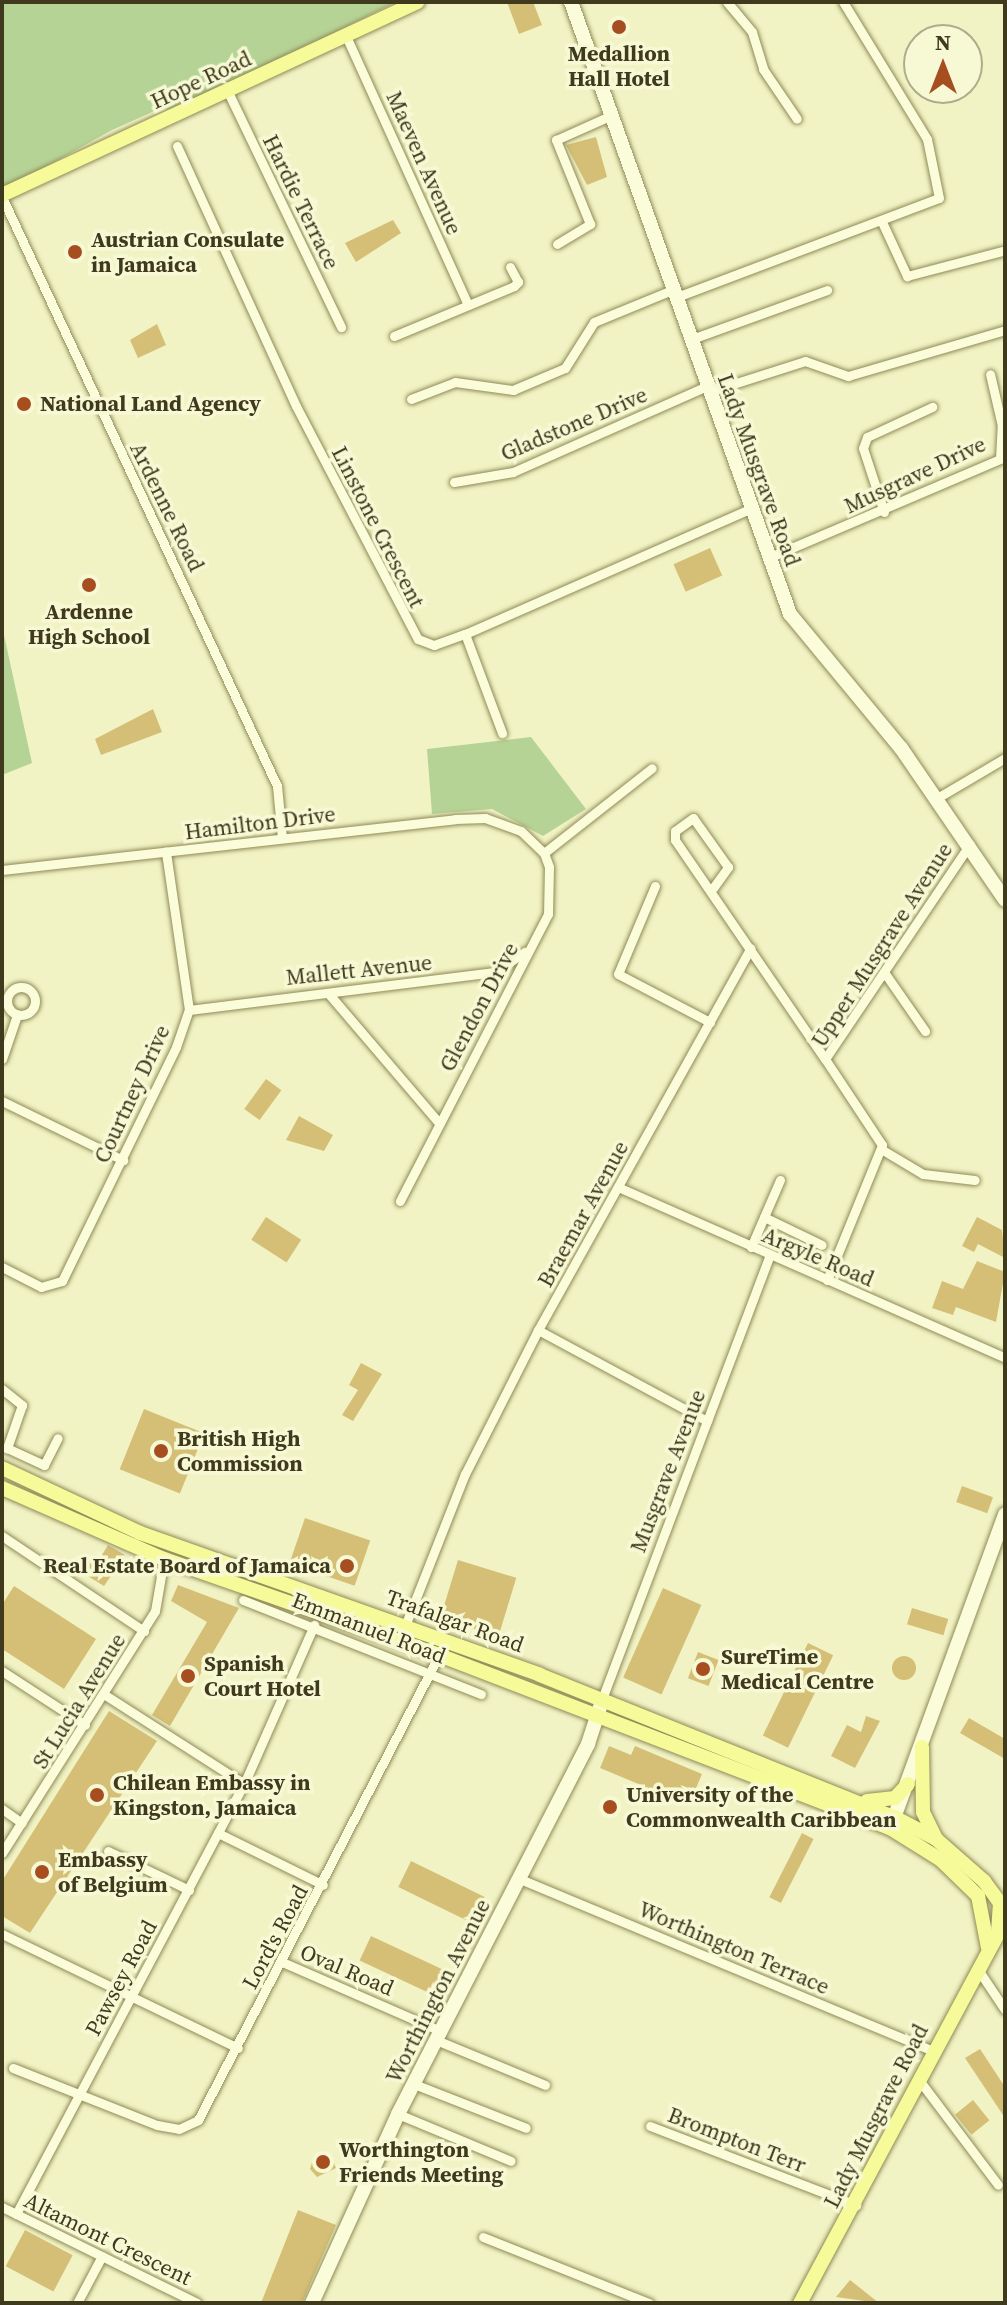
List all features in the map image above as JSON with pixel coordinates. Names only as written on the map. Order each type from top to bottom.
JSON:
[{"type":"main road","name":"Hope Road","points":[[2,196],[417,2]]},
{"type":"main road","name":"Lady Musgrave Road","points":[[571,2],[689,340],[790,614],[937,798],[1005,900]]},
{"type":"main road","name":"Trafalgar Road","points":[[2,1468],[140,1533],[602,1699],[843,1796],[892,1823]]},
{"type":"main road","points":[[2,1488],[164,1559]]},
{"type":"main road","points":[[988,1948],[978,1896],[932,1853],[892,1823],[1005,1514]]},
{"type":"main road","name":"Trafalgar Road","points":[[164,1559],[439,1655],[892,1823]]},
{"type":"main road","name":"Worthington Avenue","points":[[312,2303],[398,2114],[520,1879],[597,1716],[602,1699]]},
{"type":"main road","points":[[922,1747],[923,1812],[936,1839]]},
{"type":"main road","points":[[843,1796],[883,1802],[908,1784]]},
{"type":"main road","name":"Lady Musgrave Road","points":[[800,2303],[856,2205],[1003,1920],[1001,1893],[936,1839],[892,1823]]},
{"type":"street","points":[[727,2],[752,32],[763,69],[797,119]]},
{"type":"street","points":[[411,399],[455,382],[513,390],[565,368],[594,322],[882,222],[939,198],[927,139],[843,2]]},
{"type":"street","name":"Maeven Avenue","points":[[346,36],[468,305]]},
{"type":"street","name":"Hardie Terrace","points":[[228,92],[341,327]]},
{"type":"street","points":[[557,244],[590,224],[556,140],[612,115]]},
{"type":"street","name":"Linstone Crescent","points":[[177,146],[296,406],[412,633],[434,645],[465,634],[750,509]]},
{"type":"street","name":"Ardenne Road","points":[[2,196],[277,786],[282,838]]},
{"type":"street","points":[[882,222],[907,276],[1002,251]]},
{"type":"street","points":[[394,336],[517,284],[510,267]]},
{"type":"street","points":[[689,340],[827,290]]},
{"type":"street","name":"Gladstone Drive","points":[[454,482],[513,472],[707,390],[805,361],[848,376],[1005,330]]},
{"type":"street","name":"Musgrave Drive","points":[[768,558],[884,512],[1000,459],[1004,441],[990,374]]},
{"type":"street","points":[[884,512],[863,448],[867,437],[932,407]]},
{"type":"street","points":[[465,634],[502,733]]},
{"type":"street","points":[[937,798],[1005,758]]},
{"type":"street","points":[[544,853],[652,768]]},
{"type":"street","name":"Hamilton Drive","points":[[2,870],[485,818],[521,831],[544,853]]},
{"type":"street","points":[[713,888],[728,867],[693,818],[673,834],[713,888],[825,1059]]},
{"type":"street","name":"Upper Musgrave Avenue","points":[[881,1149],[825,1059],[970,844]]},
{"type":"street","name":"Courtney Drive","points":[[2,1267],[52,1287],[62,1281],[123,1160],[189,1010],[166,852]]},
{"type":"street","name":"Glendon Drive","points":[[400,1201],[526,951],[548,914],[552,890],[544,853]]},
{"type":"street","points":[[655,886],[618,974],[710,1022]]},
{"type":"street","name":"Braemar Avenue","points":[[405,1626],[465,1474],[538,1330],[751,948]]},
{"type":"street","name":"Mallett Avenue","points":[[189,1010],[495,972],[526,951]]},
{"type":"street","points":[[884,972],[925,1031]]},
{"type":"street","points":[[328,993],[438,1122]]},
{"type":"street","points":[[2,1059],[17,1015]]},
{"type":"street","points":[[2,1101],[123,1160]]},
{"type":"street","points":[[827,1280],[881,1149],[923,1174],[975,1180]]},
{"type":"street","points":[[751,1247],[780,1180]]},
{"type":"street","name":"Argyle Road","points":[[618,1187],[1005,1358]]},
{"type":"street","points":[[764,1217],[822,1245]]},
{"type":"street","name":"Musgrave Avenue","points":[[602,1699],[769,1256]]},
{"type":"street","points":[[538,1330],[707,1421]]},
{"type":"street","points":[[2,1389],[22,1405],[7,1448],[44,1465],[58,1438]]},
{"type":"street","points":[[2,1536],[144,1631]]},
{"type":"street","name":"St Lucia Avenue","points":[[2,1853],[144,1631],[155,1611],[164,1559]]},
{"type":"street","name":"Emmanuel Road","points":[[243,1600],[431,1671],[481,1694]]},
{"type":"street","name":"Pawsey Road","points":[[16,2214],[244,1784],[314,1625]]},
{"type":"street","name":"Lord's Road","points":[[13,2068],[179,2129],[198,2120],[323,1885],[439,1655]]},
{"type":"street","points":[[2,1671],[85,1725]]},
{"type":"street","points":[[105,1695],[244,1784]]},
{"type":"street","points":[[2,1809],[22,1823]]},
{"type":"street","points":[[218,1833],[323,1885]]},
{"type":"street","points":[[108,1851],[189,1890]]},
{"type":"street","name":"Worthington Terrace","points":[[520,1879],[934,2051]]},
{"type":"street","points":[[2,1934],[131,1999],[238,2048]]},
{"type":"street","name":"Oval Road","points":[[282,1962],[545,2085]]},
{"type":"street","points":[[977,1968],[1005,2010]]},
{"type":"street","points":[[919,2080],[998,2185]]},
{"type":"street","points":[[414,2084],[526,2128]]},
{"type":"street","points":[[398,2114],[511,2161]]},
{"type":"street","name":"Brompton Terr","points":[[650,2126],[856,2205]]},
{"type":"street","name":"Altamont Crescent","points":[[2,2207],[197,2303]]},
{"type":"street","points":[[483,2237],[649,2303]]},
{"type":"street","points":[[77,2303],[102,2256]]},
{"type":"green space","points":[[2,2],[396,2],[181,109],[159,109],[112,130],[2,191]]},
{"type":"green space","points":[[2,626],[32,763],[2,775]]},
{"type":"green space","points":[[531,737],[586,809],[543,836],[492,809],[432,814],[427,749]]},
{"type":"building","points":[[507,2],[533,2],[542,25],[519,34]]},
{"type":"building","points":[[596,137],[607,177],[587,185],[566,145]]},
{"type":"building","points":[[393,220],[401,233],[356,262],[345,243]]},
{"type":"building","points":[[157,324],[166,345],[138,358],[130,340]]},
{"type":"building","points":[[710,548],[722,575],[686,592],[673,564]]},
{"type":"building","points":[[153,709],[162,732],[101,755],[95,739]]},
{"type":"building","points":[[266,1079],[281,1090],[260,1120],[244,1109]]},
{"type":"building","points":[[299,1116],[333,1135],[324,1151],[286,1140]]},
{"type":"building","points":[[266,1217],[301,1240],[287,1263],[251,1240]]},
{"type":"building","points":[[977,1217],[1002,1230],[1005,1258],[978,1244],[974,1252],[962,1246]]},
{"type":"building","points":[[977,1261],[1005,1272],[996,1322],[956,1307],[953,1315],[932,1308],[942,1281],[963,1289]]},
{"type":"building","points":[[361,1363],[382,1374],[353,1421],[342,1415],[358,1390],[349,1385]]},
{"type":"building","name":"British High Commission","points":[[144,1409],[204,1433],[180,1494],[120,1469]]},
{"type":"building","points":[[962,1486],[993,1497],[987,1513],[956,1502]]},
{"type":"building","points":[[305,1518],[370,1540],[355,1586],[289,1563]]},
{"type":"building","points":[[108,1545],[125,1555],[104,1586],[73,1567],[80,1555],[96,1565]]},
{"type":"building","points":[[458,1560],[516,1578],[498,1636],[440,1618]]},
{"type":"building","name":"Spanish Court Hotel","points":[[178,1585],[239,1608],[170,1726],[152,1715],[207,1622],[171,1601]]},
{"type":"building","points":[[14,1586],[96,1639],[64,1689],[2,1649],[2,1605]]},
{"type":"building","points":[[663,1588],[701,1605],[662,1695],[623,1678]]},
{"type":"building","points":[[912,1608],[948,1619],[943,1635],[907,1624]]},
{"type":"building","points":[[808,1643],[833,1655],[788,1748],[763,1736]]},
{"type":"building","name":"SureTime Medical Centre","points":[[698,1652],[719,1660],[709,1686],[688,1678]]},
{"type":"building","points":[[904,1656],[915,1663],[916,1668],[909,1679],[904,1680],[893,1673],[892,1668],[899,1657]]},
{"type":"building","points":[[109,1711],[157,1741],[30,1933],[2,1916],[2,1881]]},
{"type":"building","points":[[866,1716],[880,1721],[855,1768],[831,1756],[847,1725],[861,1732]]},
{"type":"building","points":[[969,1718],[1005,1739],[1005,1759],[960,1733]]},
{"type":"building","points":[[609,1746],[631,1755],[635,1746],[702,1774],[689,1805],[600,1768]]},
{"type":"building","points":[[802,1833],[814,1839],[781,1903],[769,1897]]},
{"type":"building","points":[[411,1861],[485,1897],[472,1923],[398,1887]]},
{"type":"building","points":[[371,1936],[447,1971],[436,1996],[360,1960]]},
{"type":"building","points":[[980,2049],[1005,2087],[1005,2118],[965,2058]]},
{"type":"building","points":[[973,2100],[989,2120],[971,2135],[955,2114]]},
{"type":"building","name":"Worthington Friends Meeting","points":[[330,2155],[336,2168],[317,2177],[310,2169],[314,2156]]},
{"type":"building","points":[[298,2210],[336,2225],[302,2303],[261,2303]]},
{"type":"building","points":[[25,2230],[73,2255],[53,2292],[6,2266]]},
{"type":"building","points":[[850,2280],[879,2303],[836,2297]]},
{"type":"place","name":"Medallion Hall Hotel","points":[[619,27]]},
{"type":"place","name":"Austrian Consulate in Jamaica","points":[[75,252]]},
{"type":"place","name":"National Land Agency","points":[[24,404]]},
{"type":"place","name":"Ardenne High School","points":[[89,585]]},
{"type":"place","name":"British High Commission","points":[[161,1451]]},
{"type":"place","name":"Real Estate Board of Jamaica","points":[[347,1566]]},
{"type":"place","name":"SureTime Medical Centre","points":[[703,1669]]},
{"type":"place","name":"Spanish Court Hotel","points":[[188,1676]]},
{"type":"place","name":"Chilean Embassy in Kingston, Jamaica","points":[[97,1795]]},
{"type":"place","name":"University of the Commonwealth Caribbean","points":[[610,1807]]},
{"type":"place","name":"Embassy of Belgium","points":[[42,1872]]},
{"type":"place","name":"Worthington Friends Meeting","points":[[323,2162]]}]
